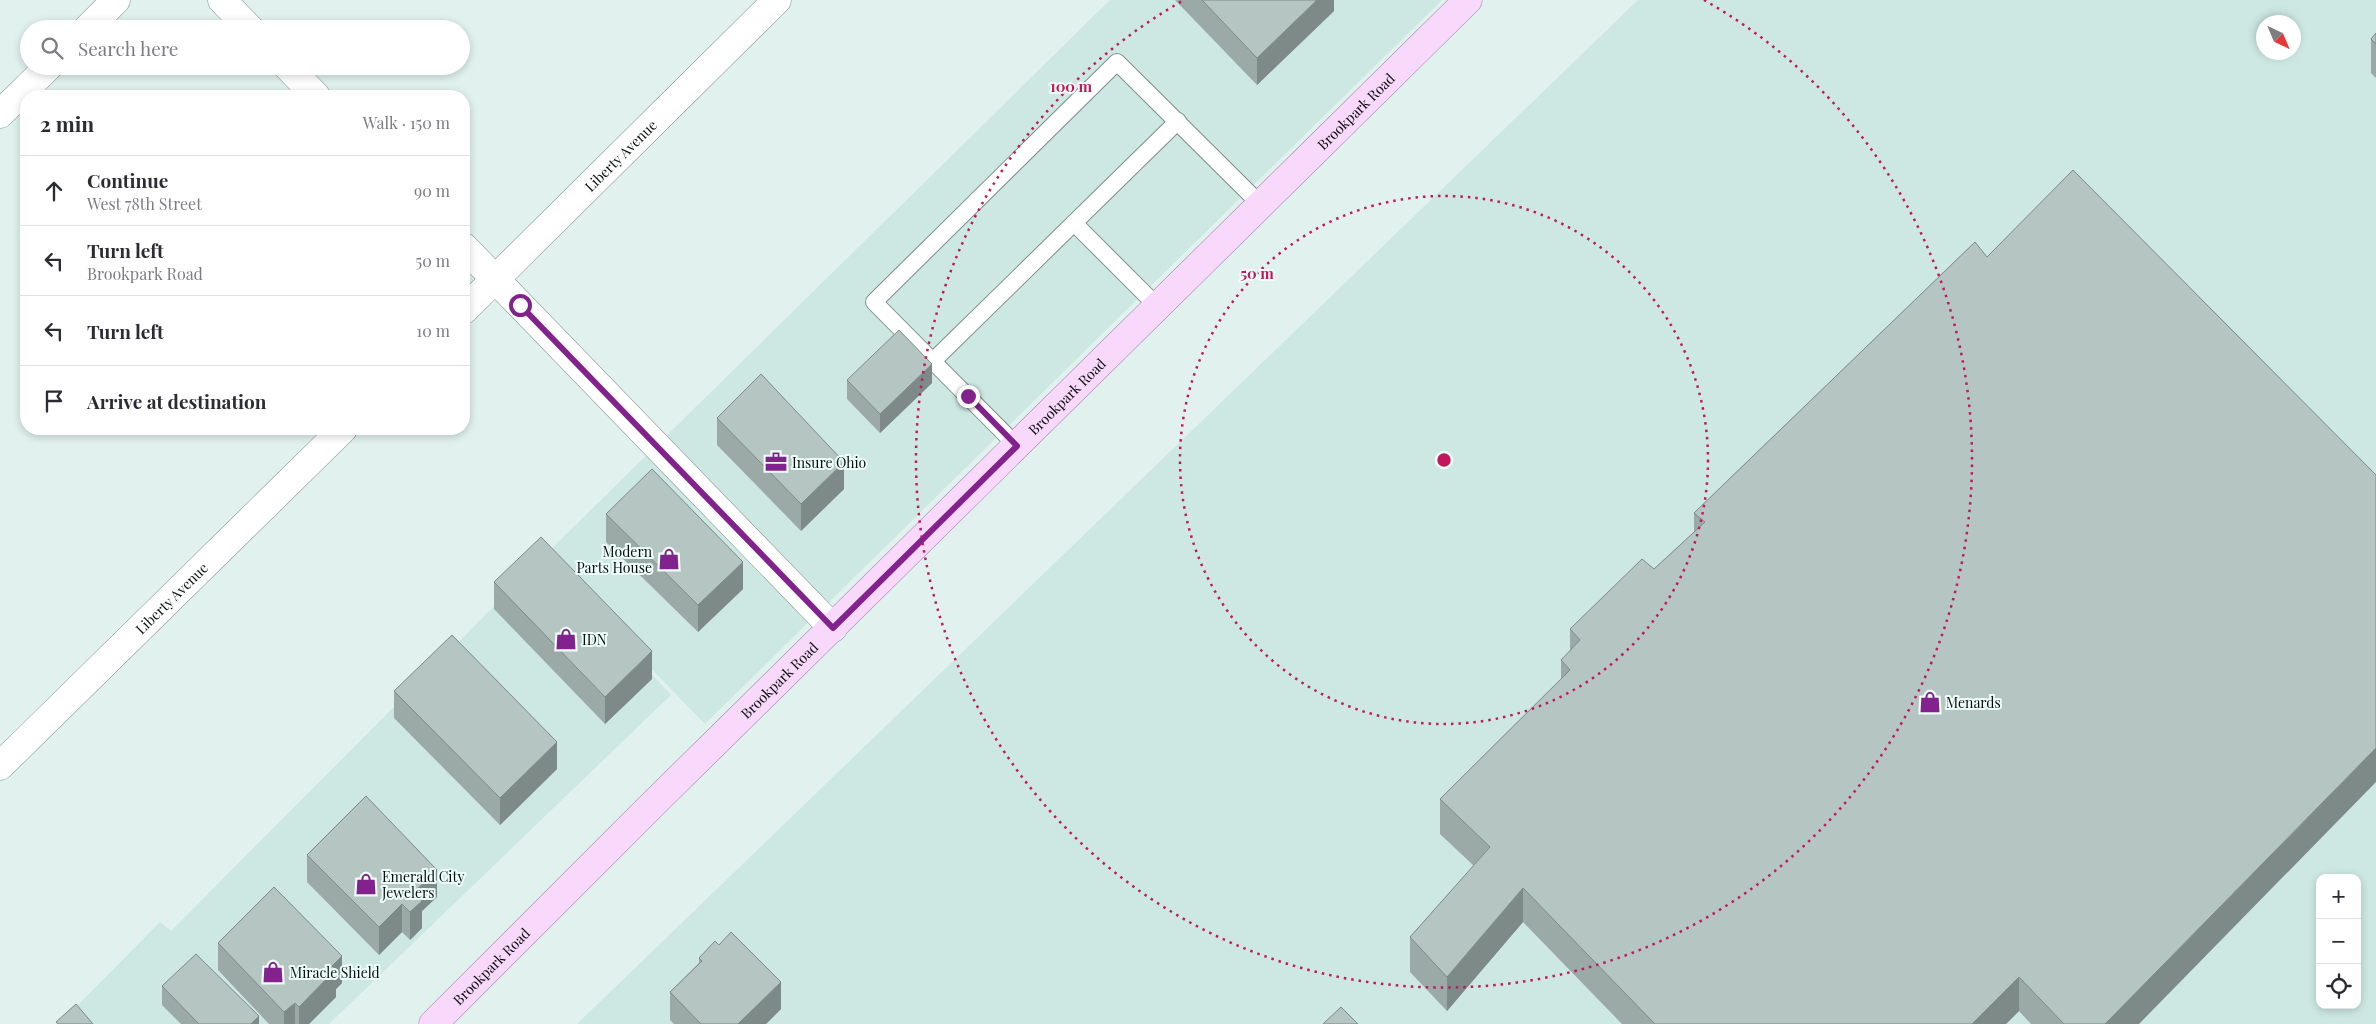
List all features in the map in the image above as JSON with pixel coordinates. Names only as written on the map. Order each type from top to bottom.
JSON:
[{"type":"main road","name":"Brookpark Road","points":[[433,1024],[1158,307],[1459,3]]},
{"type":"street","points":[[96,20],[116,0]]},
{"type":"street","points":[[222,0],[241,20]]},
{"type":"street","name":"Liberty Avenue","points":[[470,304],[777,0]]},
{"type":"street","points":[[24,90],[40,75]]},
{"type":"street","points":[[296,75],[310,90]]},
{"type":"street","points":[[0,114],[20,94]]},
{"type":"street","points":[[470,253],[833,628]]},
{"type":"street","name":"Liberty Avenue","points":[[0,766],[337,435]]},
{"type":"lane","points":[[1017,446],[874,302],[1117,62],[1260,205]]},
{"type":"lane","points":[[933,361],[1178,121]]},
{"type":"lane","points":[[1074,223],[1158,307]]},
{"type":"shaded area","points":[[1110,0],[1442,0],[705,724],[568,583],[671,695],[329,1024],[59,1024],[160,922],[171,931],[543,557]]},
{"type":"shaded area","points":[[1638,0],[2376,0],[2376,1024],[577,1024]]},
{"type":"building","points":[[1202,0],[1317,0],[1257,58]]},
{"type":"building","points":[[2376,33],[2376,44],[2371,39]]},
{"type":"building","points":[[2073,170],[2376,475],[2376,748],[2105,1024],[2064,1024],[2019,977],[1972,1024],[1655,1024],[1523,888],[1447,977],[1410,937],[1490,847],[1440,799],[1570,670],[1561,660],[1580,640],[1570,629],[1642,559],[1654,569],[1705,522],[1694,513],[1975,242],[1987,257]]},
{"type":"building","points":[[899,330],[932,364],[880,414],[847,380]]},
{"type":"building","points":[[761,374],[844,462],[801,504],[717,418]]},
{"type":"building","points":[[652,469],[743,562],[698,605],[606,514]]},
{"type":"building","points":[[541,537],[652,651],[605,697],[494,582]]},
{"type":"building","points":[[452,635],[557,742],[500,798],[394,691]]},
{"type":"building","points":[[366,796],[437,870],[414,892],[422,901],[410,912],[402,904],[379,927],[307,855]]},
{"type":"building","points":[[274,887],[342,956],[332,966],[336,969],[299,1007],[295,1003],[284,1012],[218,943]]},
{"type":"building","points":[[731,932],[781,982],[738,1024],[701,1024],[670,992],[702,961],[699,958],[715,941],[719,945]]},
{"type":"building","points":[[196,954],[259,1016],[251,1024],[199,1024],[162,986]]},
{"type":"building","points":[[76,1004],[93,1024],[58,1024],[56,1022]]},
{"type":"building","points":[[1341,1007],[1358,1024],[1323,1024]]},
{"type":"place","name":"Insure Ohio","points":[[776,462]]},
{"type":"place","name":"Modern Parts House","points":[[669,559]]},
{"type":"place","name":"IDN","points":[[566,639]]},
{"type":"place","name":"Menards","points":[[1930,702]]},
{"type":"place","name":"Emerald City Jewelers","points":[[366,884]]},
{"type":"place","name":"Miracle Shield","points":[[273,972]]},
{"type":"route","points":[[520,305],[833,628],[1017,446],[968,396]]}]
